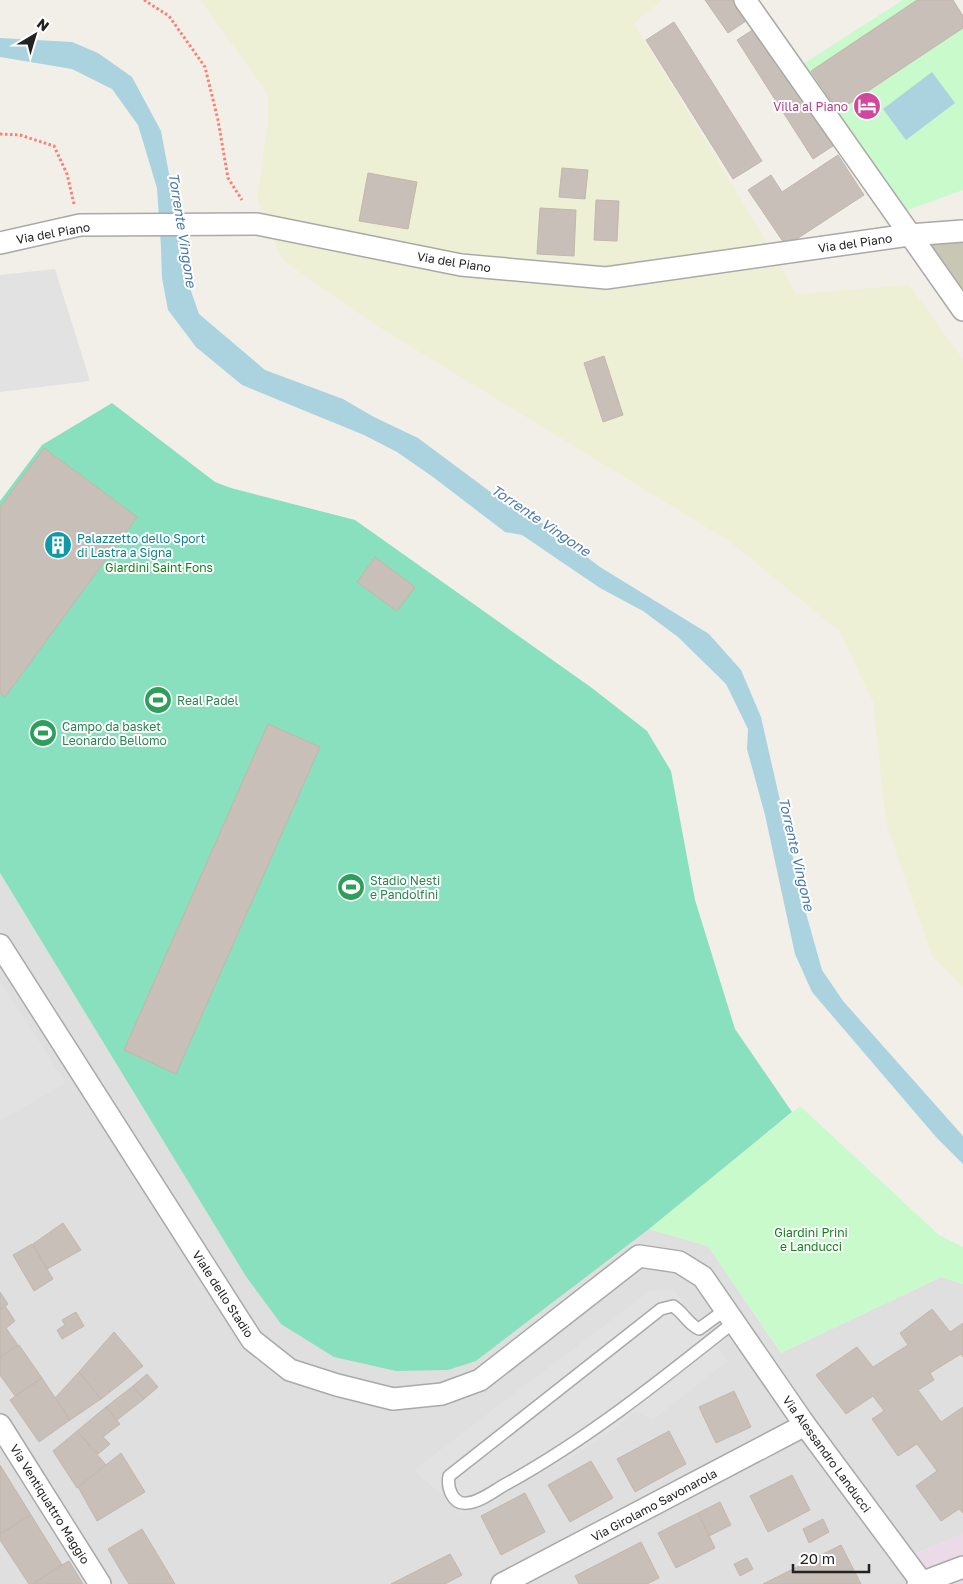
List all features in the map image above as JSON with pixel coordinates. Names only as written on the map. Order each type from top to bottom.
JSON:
[{"type":"street","name":"Via del Piano","points":[[745,0],[909,235]]},
{"type":"street","name":"Via del Piano","points":[[0,243],[80,225],[257,224],[461,265],[606,278],[909,235],[963,231]]},
{"type":"street","points":[[909,235],[963,310]]},
{"type":"street","name":"Viale dello Stadio","points":[[0,945],[252,1340],[290,1370],[337,1385],[392,1399],[442,1394],[480,1380],[639,1256],[679,1262],[687,1267],[703,1278],[729,1316]]},
{"type":"street","name":"Via Alessandro Landucci","points":[[729,1316],[805,1426],[921,1583]]},
{"type":"street","name":"Via Ventiquattro Maggio","points":[[0,1425],[100,1584]]},
{"type":"street","name":"Via Girolamo Savonarola","points":[[502,1584],[805,1426]]},
{"type":"street","points":[[921,1583],[963,1567]]},
{"type":"lane","points":[[673,1306],[683,1312],[692,1326],[699,1329],[729,1316],[601,1425],[540,1465],[478,1500],[466,1503],[459,1502],[451,1495],[448,1486],[449,1476],[661,1309],[673,1306]]},
{"type":"path","points":[[144,0],[169,16],[204,67],[218,120],[228,178],[257,224]]},
{"type":"path","points":[[0,134],[20,135],[54,146],[67,174],[80,225]]},
{"type":"shaded area","points":[[200,0],[663,0],[634,23],[765,239],[796,294],[909,285],[963,359],[963,987],[932,956],[886,823],[873,702],[839,631],[729,541],[374,324],[282,260],[257,199],[268,121],[268,94]]},
{"type":"shaded area","points":[[963,231],[963,310],[909,235]]},
{"type":"shaded area","points":[[55,269],[90,381],[0,392],[0,275]]},
{"type":"shaded area","points":[[0,873],[245,1275],[476,1361],[649,1229],[708,1246],[781,1353],[941,1277],[963,1284],[963,1534],[915,1554],[936,1584],[0,1584]]},
{"type":"shaded area","points":[[0,981],[66,1083],[0,1121]]},
{"type":"shaded area","points":[[672,1288],[728,1361],[652,1420],[636,1411],[604,1437],[570,1458],[463,1514],[414,1470],[648,1292]]},
{"type":"shaded area","points":[[963,1534],[963,1584],[936,1584],[915,1554]]},
{"type":"green space","name":"Villa al Piano","points":[[903,0],[917,0],[811,71],[838,111],[963,28],[963,190],[897,214],[800,66]]},
{"type":"green space","name":"Stadio Nesti e Pandolfini","points":[[112,403],[215,482],[231,488],[355,520],[592,688],[647,731],[671,771],[695,900],[735,1029],[792,1112],[649,1229],[476,1361],[448,1370],[396,1371],[334,1357],[281,1324],[245,1275],[0,873],[0,501],[42,445]]},
{"type":"green space","name":"Giardini Prini e Landucci","points":[[800,1106],[939,1235],[963,1247],[963,1284],[941,1277],[781,1353],[708,1246],[649,1229]]},
{"type":"water","points":[[0,38],[72,42],[98,53],[132,77],[161,131],[191,291],[199,314],[265,370],[343,399],[374,417],[418,438],[516,511],[544,524],[600,567],[709,634],[741,670],[761,717],[804,906],[822,970],[843,1001],[963,1136],[963,1164],[936,1137],[812,992],[795,954],[765,815],[747,749],[748,729],[726,684],[678,637],[643,611],[600,588],[522,535],[505,532],[397,452],[364,435],[242,385],[196,347],[168,310],[162,278],[157,188],[138,125],[112,89],[72,69],[0,57]]},
{"type":"water","points":[[932,72],[955,103],[906,140],[883,109]]},
{"type":"building","points":[[705,0],[736,0],[749,19],[728,33]]},
{"type":"building","points":[[917,0],[953,0],[963,16],[963,28],[838,111],[811,71]]},
{"type":"building","points":[[674,22],[762,161],[733,179],[646,40]]},
{"type":"building","points":[[757,27],[833,146],[813,159],[737,40]]},
{"type":"building","points":[[838,155],[864,195],[786,246],[748,190],[771,175],[782,192]]},
{"type":"building","points":[[562,168],[588,170],[585,199],[559,197]]},
{"type":"building","points":[[368,173],[417,182],[408,229],[359,221]]},
{"type":"building","points":[[596,200],[619,201],[617,241],[594,240]]},
{"type":"building","points":[[540,208],[576,210],[574,256],[537,254]]},
{"type":"building","points":[[604,356],[623,415],[603,422],[584,363]]},
{"type":"building","name":"Palazzetto dello Sport di Lastra a Signa","points":[[44,448],[137,517],[5,697],[0,693],[0,507]]},
{"type":"building","points":[[375,557],[415,587],[397,611],[357,582]]},
{"type":"building","points":[[268,724],[320,747],[176,1074],[124,1050]]},
{"type":"building","points":[[63,1223],[81,1250],[47,1269],[33,1244]]},
{"type":"building","points":[[32,1244],[53,1279],[34,1291],[13,1255]]},
{"type":"building","points":[[0,1292],[8,1304],[0,1310]]},
{"type":"building","points":[[5,1306],[15,1321],[6,1328],[18,1345],[0,1357],[0,1310]]},
{"type":"building","points":[[932,1309],[950,1332],[963,1323],[963,1357],[961,1354],[930,1373],[934,1380],[918,1390],[941,1422],[963,1407],[963,1513],[959,1509],[941,1521],[916,1486],[937,1471],[917,1444],[898,1456],[872,1419],[884,1411],[873,1396],[846,1414],[816,1375],[857,1347],[873,1367],[908,1345],[900,1333]]},
{"type":"building","points":[[76,1312],[84,1326],[62,1339],[57,1330],[65,1325],[62,1320]]},
{"type":"building","points":[[114,1332],[143,1366],[101,1399],[79,1372]]},
{"type":"building","points":[[19,1345],[42,1378],[15,1396],[0,1375],[0,1357]]},
{"type":"building","points":[[79,1372],[101,1399],[70,1420],[55,1398]]},
{"type":"building","points":[[147,1374],[158,1387],[144,1399],[133,1386]]},
{"type":"building","points":[[42,1378],[70,1420],[39,1442],[10,1400]]},
{"type":"building","points":[[133,1386],[144,1399],[117,1420],[106,1407]]},
{"type":"building","points":[[734,1391],[751,1427],[716,1443],[699,1407]]},
{"type":"building","points":[[106,1407],[120,1424],[103,1437],[110,1444],[98,1454],[77,1431]]},
{"type":"building","points":[[77,1431],[106,1465],[77,1488],[53,1451]]},
{"type":"building","points":[[669,1431],[686,1464],[635,1492],[617,1459]]},
{"type":"building","points":[[121,1453],[145,1492],[97,1521],[78,1487]]},
{"type":"building","points":[[591,1461],[613,1498],[570,1522],[548,1485]]},
{"type":"building","points":[[0,1465],[31,1515],[0,1534]]},
{"type":"building","points":[[792,1475],[810,1510],[768,1532],[750,1496]]},
{"type":"building","points":[[525,1493],[545,1532],[501,1555],[481,1516]]},
{"type":"building","points":[[720,1502],[731,1525],[709,1536],[698,1513]]},
{"type":"building","points":[[698,1513],[715,1548],[676,1568],[658,1533]]},
{"type":"building","points":[[31,1515],[62,1565],[33,1584],[29,1584],[0,1540],[0,1534]]},
{"type":"building","points":[[823,1519],[829,1532],[809,1543],[803,1529]]},
{"type":"building","points":[[142,1529],[175,1584],[129,1584],[121,1571],[108,1549]]},
{"type":"building","points":[[641,1542],[659,1578],[647,1584],[579,1584],[575,1576]]},
{"type":"building","points":[[841,1545],[861,1584],[763,1584]]},
{"type":"building","points":[[450,1554],[462,1575],[445,1584],[391,1584]]},
{"type":"building","points":[[747,1558],[753,1569],[740,1576],[734,1564]]},
{"type":"building","points":[[69,1561],[83,1584],[33,1584],[62,1565]]},
{"type":"place","name":"Villa al Piano","points":[[867,106]]},
{"type":"place","name":"Palazzetto dello Sport di Lastra a Signa","points":[[58,545]]},
{"type":"place","name":"Real Padel","points":[[158,700]]},
{"type":"place","name":"Campo da basket Leonardo Bellomo","points":[[43,733]]},
{"type":"place","name":"Stadio Nesti e Pandolfini","points":[[351,887]]},
{"type":"water label","name":"Torrente Vingone","points":[[183,230]]},
{"type":"water label","name":"Torrente Vingone","points":[[541,520]]},
{"type":"water label","name":"Torrente Vingone","points":[[797,854]]},
{"type":"park label","name":"Giardini Saint Fons","points":[[159,567]]}]
